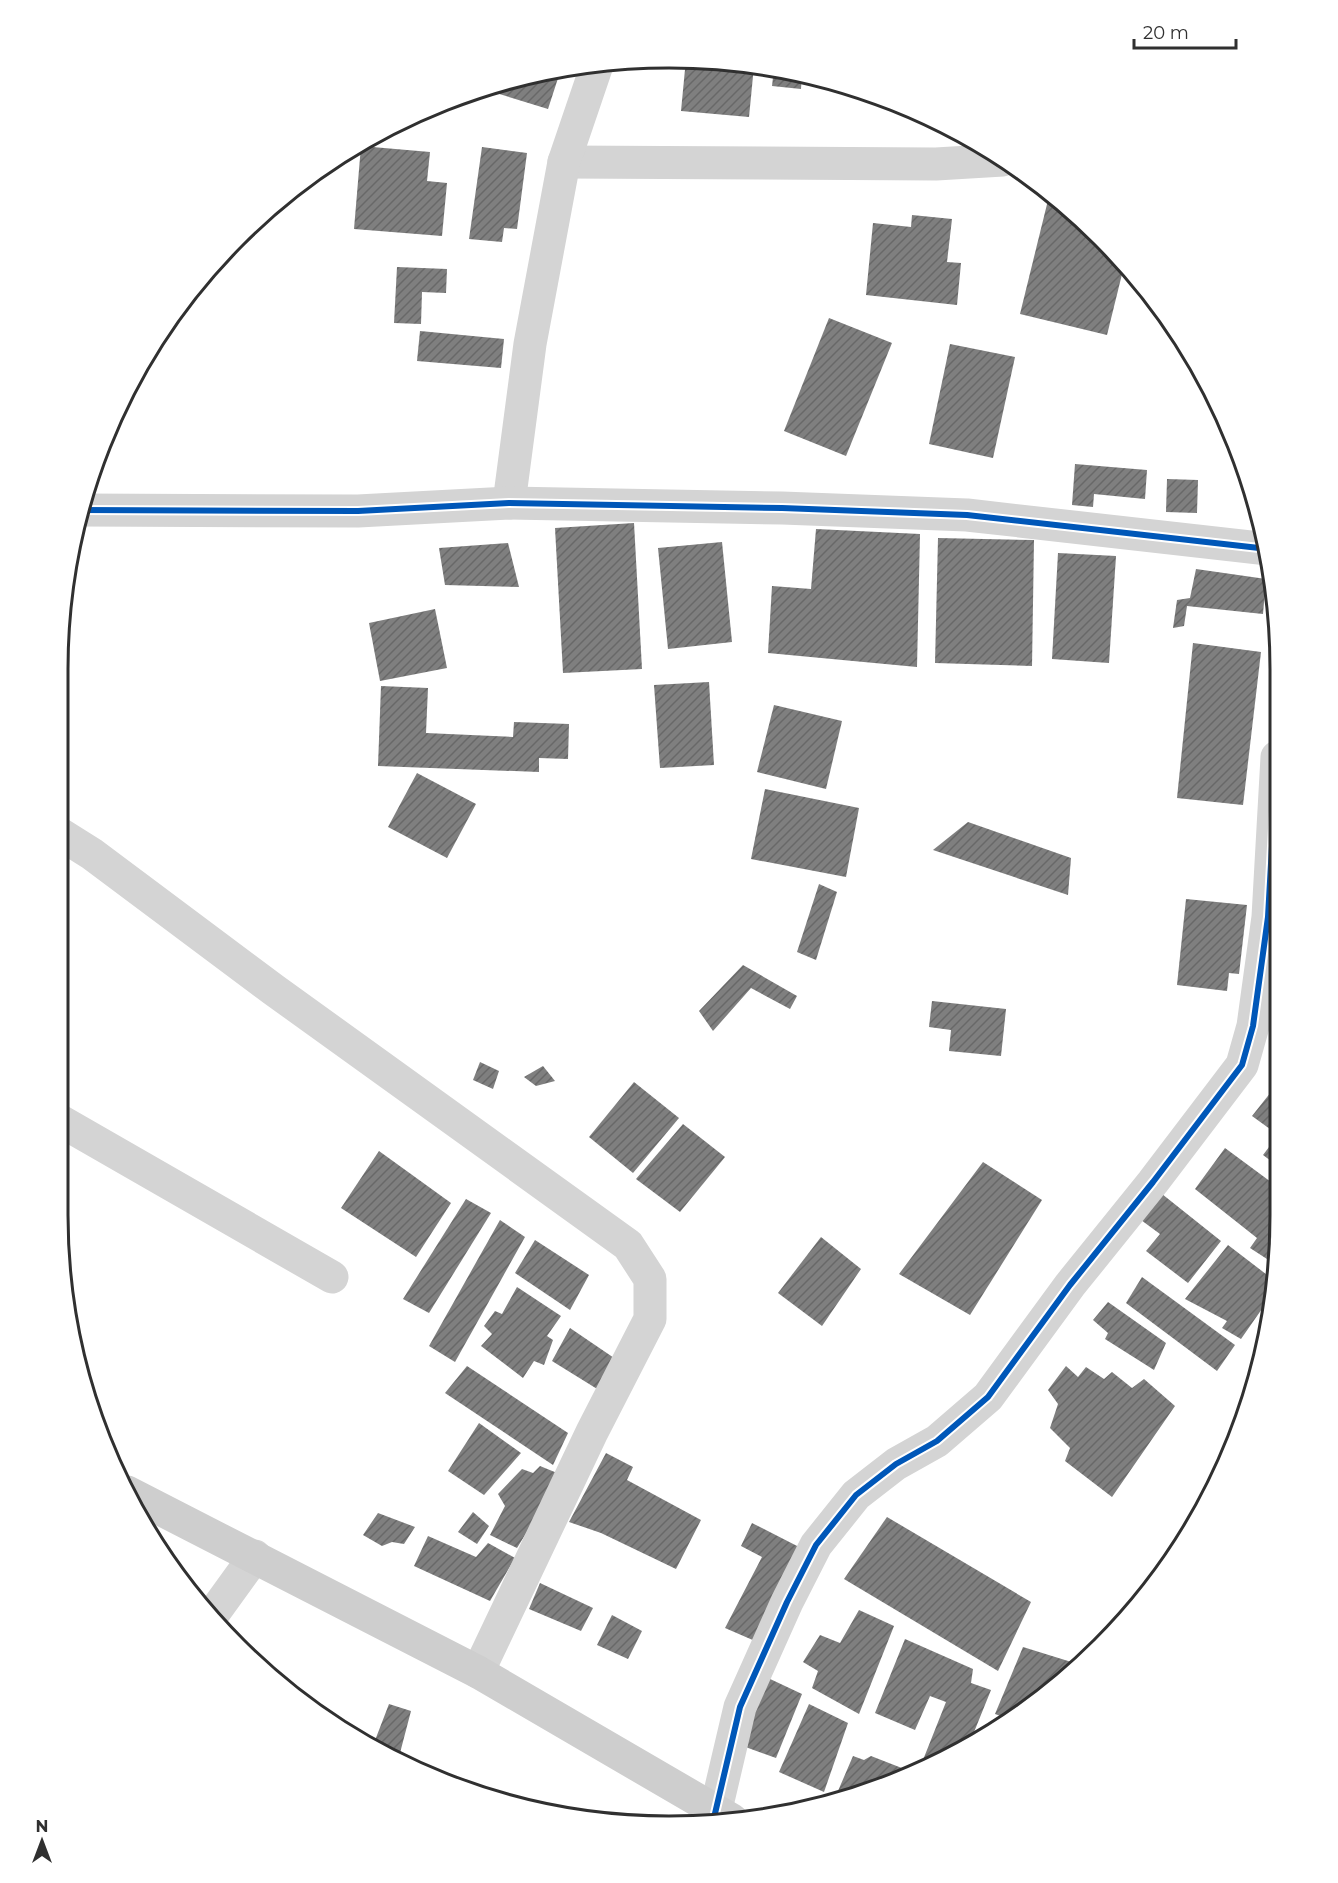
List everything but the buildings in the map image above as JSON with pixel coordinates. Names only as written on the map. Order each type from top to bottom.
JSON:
[{"type":"street","points":[[509,503],[530,344],[564,162],[594,73]]},
{"type":"street","points":[[564,162],[925,164],[990,161]]},
{"type":"street","points":[[89,510],[358,511],[509,503],[782,508],[967,515],[1258,548]]},
{"type":"street","points":[[68,839],[92,854],[274,990],[628,1245],[650,1279],[650,1319],[592,1432],[478,1672]]},
{"type":"street","points":[[721,1813],[740,1707],[787,1602],[816,1545],[856,1495],[896,1464],[937,1442],[988,1397],[1070,1285],[1153,1182],[1242,1065],[1253,1026],[1268,917],[1270,882]]},
{"type":"street","points":[[68,1125],[332,1277]]},
{"type":"street","points":[[139,1498],[478,1672],[714,1813]]},
{"type":"street","points":[[216,1610],[255,1556]]},
{"type":"cycle path","points":[[89,510],[358,511],[509,503],[782,508],[967,515],[1258,548]]},
{"type":"cycle path","points":[[715,1813],[740,1707],[787,1602],[816,1545],[856,1495],[896,1464],[937,1441],[988,1397],[1070,1285],[1153,1182],[1242,1065],[1253,1026],[1268,917],[1270,881]]}]
